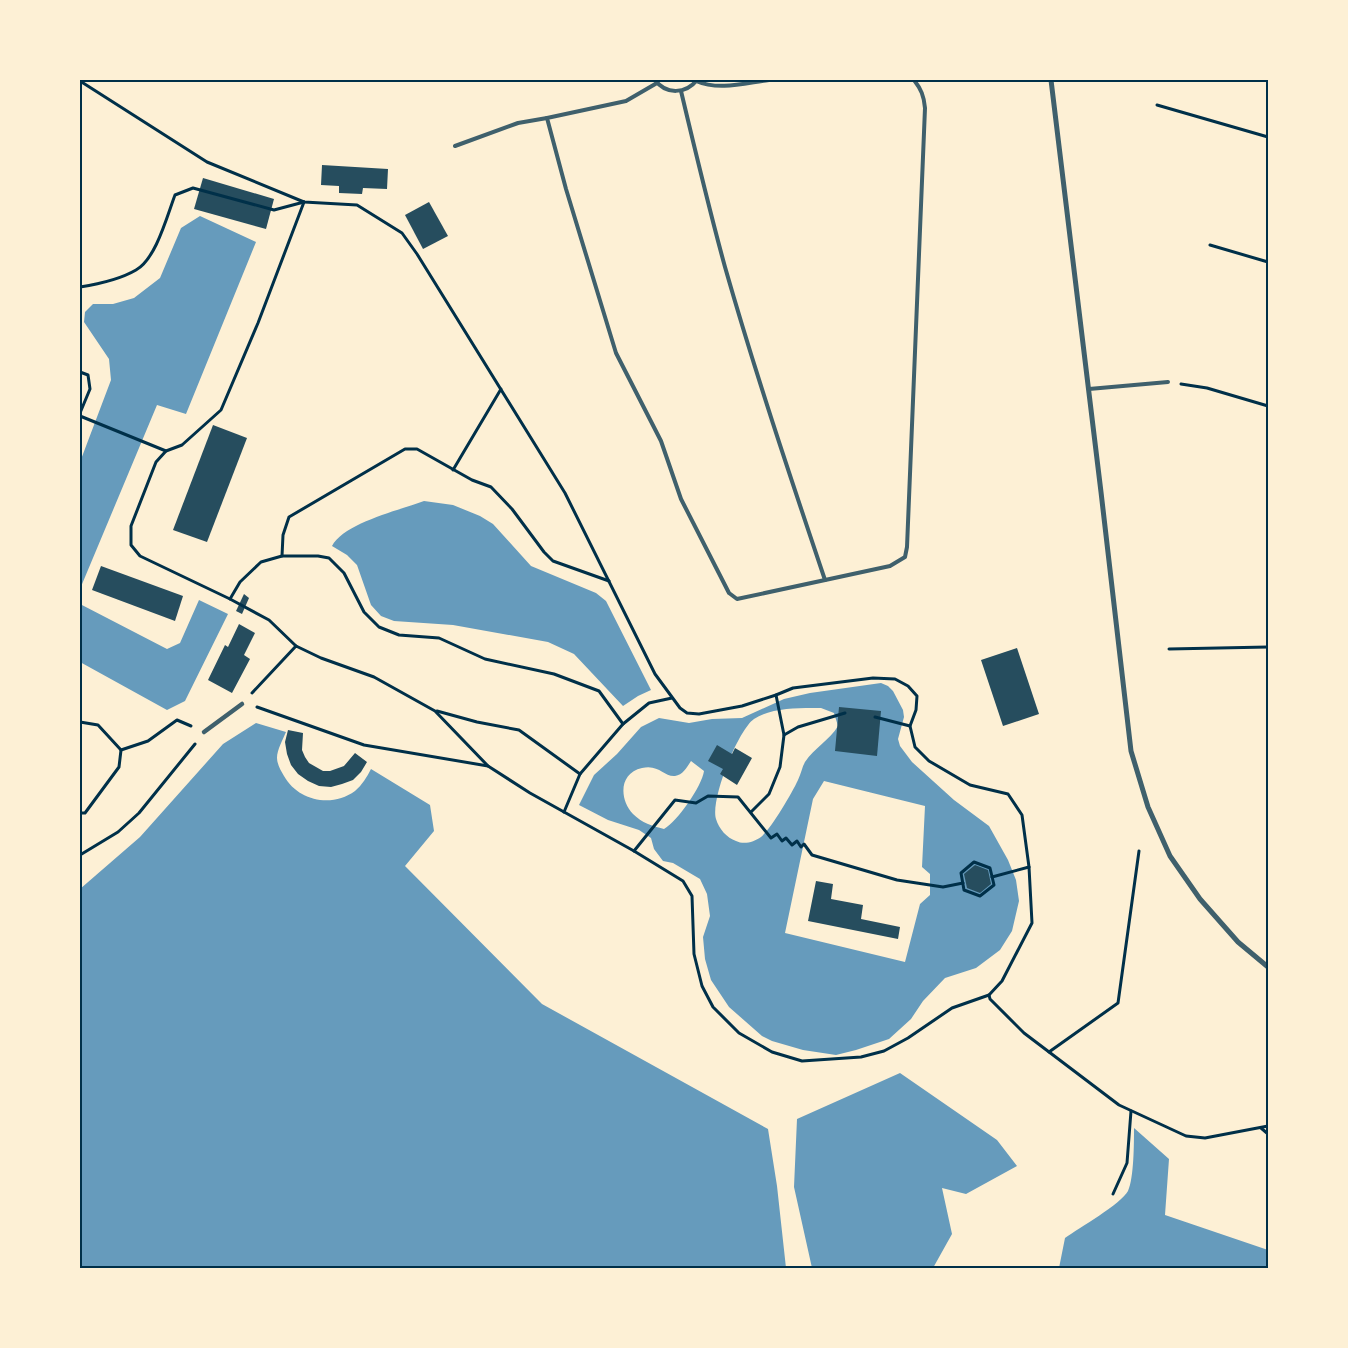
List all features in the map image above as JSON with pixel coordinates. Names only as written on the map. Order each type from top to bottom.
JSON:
[{"type":"street","points":[[1051,80],[1131,750],[1148,807],[1170,856],[1200,900],[1238,942],[1268,967]]},
{"type":"street","points":[[204,732],[243,703]]},
{"type":"lane","points":[[455,146],[518,123],[626,101],[656,81],[664,88],[672,91],[681,91],[697,81],[706,86],[716,86],[768,80]]},
{"type":"lane","points":[[547,118],[566,189],[616,354],[661,441],[681,498],[729,593],[737,599],[890,566],[905,556],[907,547],[925,108],[921,89],[914,80]]},
{"type":"lane","points":[[681,91],[726,268],[772,421],[825,580]]},
{"type":"lane","points":[[1089,390],[1168,382]]},
{"type":"path","points":[[80,81],[206,162],[304,202]]},
{"type":"path","points":[[1157,106],[1268,137]]},
{"type":"path","points":[[80,287],[106,282],[138,270],[152,254],[175,195],[193,188],[274,210],[304,202],[357,205],[402,233],[417,254],[565,493],[655,674],[680,708],[687,713],[699,714],[742,706],[776,696],[793,688],[873,678],[895,679],[908,686],[917,696],[916,710],[910,726],[916,747],[929,761],[970,785],[1008,794],[1022,815],[1029,867],[1032,923],[1002,981],[989,995],[952,1008],[908,1038],[884,1051],[861,1057],[802,1060],[772,1052],[739,1033],[713,1007],[702,986],[694,954],[692,896],[683,881],[634,851],[530,793],[488,766],[435,710]]},
{"type":"path","points":[[304,202],[258,324],[221,410],[182,445],[166,451],[156,462],[131,526],[131,546],[140,556],[269,620],[296,646],[321,658],[374,678],[435,710],[476,722],[519,730],[580,774]]},
{"type":"path","points":[[1210,245],[1268,262]]},
{"type":"path","points":[[80,372],[88,375],[90,389],[80,414],[166,451]]},
{"type":"path","points":[[1168,382],[1207,388],[1268,406]]},
{"type":"path","points":[[453,470],[501,389]]},
{"type":"path","points":[[282,556],[283,535],[290,517],[405,449],[417,448],[453,470],[491,487],[512,509],[553,561],[609,581]]},
{"type":"path","points":[[230,599],[240,582],[261,562],[282,556],[318,556],[329,558],[344,573],[364,612],[379,628],[399,636],[439,638],[486,659],[554,674],[599,691],[623,724]]},
{"type":"path","points":[[296,646],[243,703],[364,745],[488,766]]},
{"type":"path","points":[[1169,649],[1268,647]]},
{"type":"path","points":[[751,812],[769,794],[780,767],[784,735],[776,696]]},
{"type":"path","points":[[564,812],[580,774],[623,724],[649,703],[672,698]]},
{"type":"path","points":[[784,735],[798,727],[845,713]]},
{"type":"path","points":[[875,717],[910,726]]},
{"type":"path","points":[[80,855],[118,832],[139,814],[204,732],[177,720],[148,741],[121,750]]},
{"type":"path","points":[[80,722],[98,725],[121,750],[119,767],[85,812],[80,813]]},
{"type":"path","points":[[634,851],[675,800],[696,803],[708,796],[738,798],[771,838],[777,834],[782,841],[786,838],[792,845],[797,841],[801,846],[804,844],[812,855],[897,880],[943,887],[963,883]]},
{"type":"path","points":[[1049,1052],[1118,1003],[1139,851]]},
{"type":"path","points":[[974,862],[990,868],[992,876],[994,885],[980,896],[964,890],[961,873],[974,862]]},
{"type":"path","points":[[992,876],[1029,867]]},
{"type":"path","points":[[989,995],[990,1000],[1024,1034],[1119,1105],[1131,1111],[1186,1136],[1204,1138],[1268,1126]]},
{"type":"path","points":[[1113,1194],[1127,1163],[1131,1111]]},
{"type":"path","points":[[1261,1127],[1268,1134]]},
{"type":"water","points":[[200,216],[256,242],[186,414],[157,405],[80,589],[80,462],[111,380],[109,359],[84,322],[85,312],[93,304],[113,304],[134,298],[160,278],[181,228]]},
{"type":"water","points":[[424,501],[453,505],[480,516],[493,524],[531,566],[596,593],[606,601],[651,690],[623,706],[574,654],[548,642],[453,625],[394,621],[381,616],[371,605],[357,565],[347,555],[332,546],[338,538],[360,524]]},
{"type":"water","points":[[199,600],[228,614],[185,701],[167,710],[80,662],[80,604],[167,649],[180,643]]},
{"type":"water","points":[[881,683],[888,686],[893,691],[903,710],[904,717],[898,739],[900,746],[912,762],[954,800],[989,826],[1008,860],[1016,880],[1019,901],[1012,931],[1000,950],[976,968],[945,978],[923,1001],[911,1019],[889,1039],[836,1055],[803,1050],[772,1041],[762,1036],[729,1007],[711,980],[705,959],[703,937],[710,916],[707,894],[700,879],[673,863],[663,861],[654,849],[651,838],[639,830],[608,820],[579,805],[594,775],[617,754],[641,727],[659,718],[689,723],[712,719],[742,718],[784,699],[810,693]],"holes":[[[821,708],[834,713],[838,726],[831,736],[805,762],[795,786],[770,827],[761,837],[752,842],[742,843],[730,838],[721,830],[717,823],[715,810],[721,782],[740,737],[754,719],[761,715],[778,710]],[[691,761],[704,771],[702,778],[688,803],[664,829],[644,822],[636,817],[628,808],[625,801],[624,787],[625,781],[634,771],[648,767],[675,776],[686,768]],[[824,781],[925,806],[922,867],[930,874],[930,895],[920,904],[905,962],[785,933],[813,799]]]},
{"type":"water","points":[[256,723],[286,732],[278,752],[278,765],[290,785],[307,796],[326,800],[346,796],[360,786],[371,769],[430,805],[434,831],[405,866],[542,1004],[768,1129],[777,1186],[786,1268],[80,1268],[80,889],[140,837],[223,744]]},
{"type":"water","points":[[900,1073],[997,1140],[1017,1166],[966,1194],[942,1188],[952,1234],[933,1268],[812,1268],[794,1187],[797,1119]]},
{"type":"water","points":[[1134,1128],[1169,1159],[1165,1215],[1268,1250],[1268,1268],[1059,1268],[1065,1238],[1109,1209],[1128,1191],[1133,1169]]},
{"type":"building","points":[[322,165],[388,169],[387,189],[363,188],[362,194],[339,193],[339,186],[321,185]]},
{"type":"building","points":[[203,178],[274,199],[266,229],[194,209]]},
{"type":"building","points":[[429,202],[448,236],[423,249],[405,215]]},
{"type":"building","points":[[213,425],[247,438],[207,542],[173,530]]},
{"type":"building","points":[[101,566],[183,596],[175,621],[92,590]]},
{"type":"building","points":[[244,594],[249,598],[242,614],[236,611]]},
{"type":"building","points":[[239,624],[255,633],[244,655],[250,659],[232,693],[208,680],[225,645],[228,647]]},
{"type":"building","points":[[1017,648],[1039,714],[1003,726],[981,660]]},
{"type":"building","points":[[839,707],[881,711],[877,756],[835,751]]},
{"type":"building","points":[[288,730],[303,733],[302,750],[305,757],[309,763],[323,771],[330,771],[344,766],[355,753],[367,762],[353,780],[331,787],[319,786],[298,774],[291,765],[285,742]]},
{"type":"building","points":[[717,745],[732,754],[735,748],[752,758],[737,785],[720,774],[723,769],[708,761]]},
{"type":"building","points":[[975,865],[988,870],[991,884],[980,893],[967,888],[964,874]]},
{"type":"building","points":[[816,881],[833,884],[831,899],[863,905],[861,919],[900,927],[898,939],[808,921]]}]
